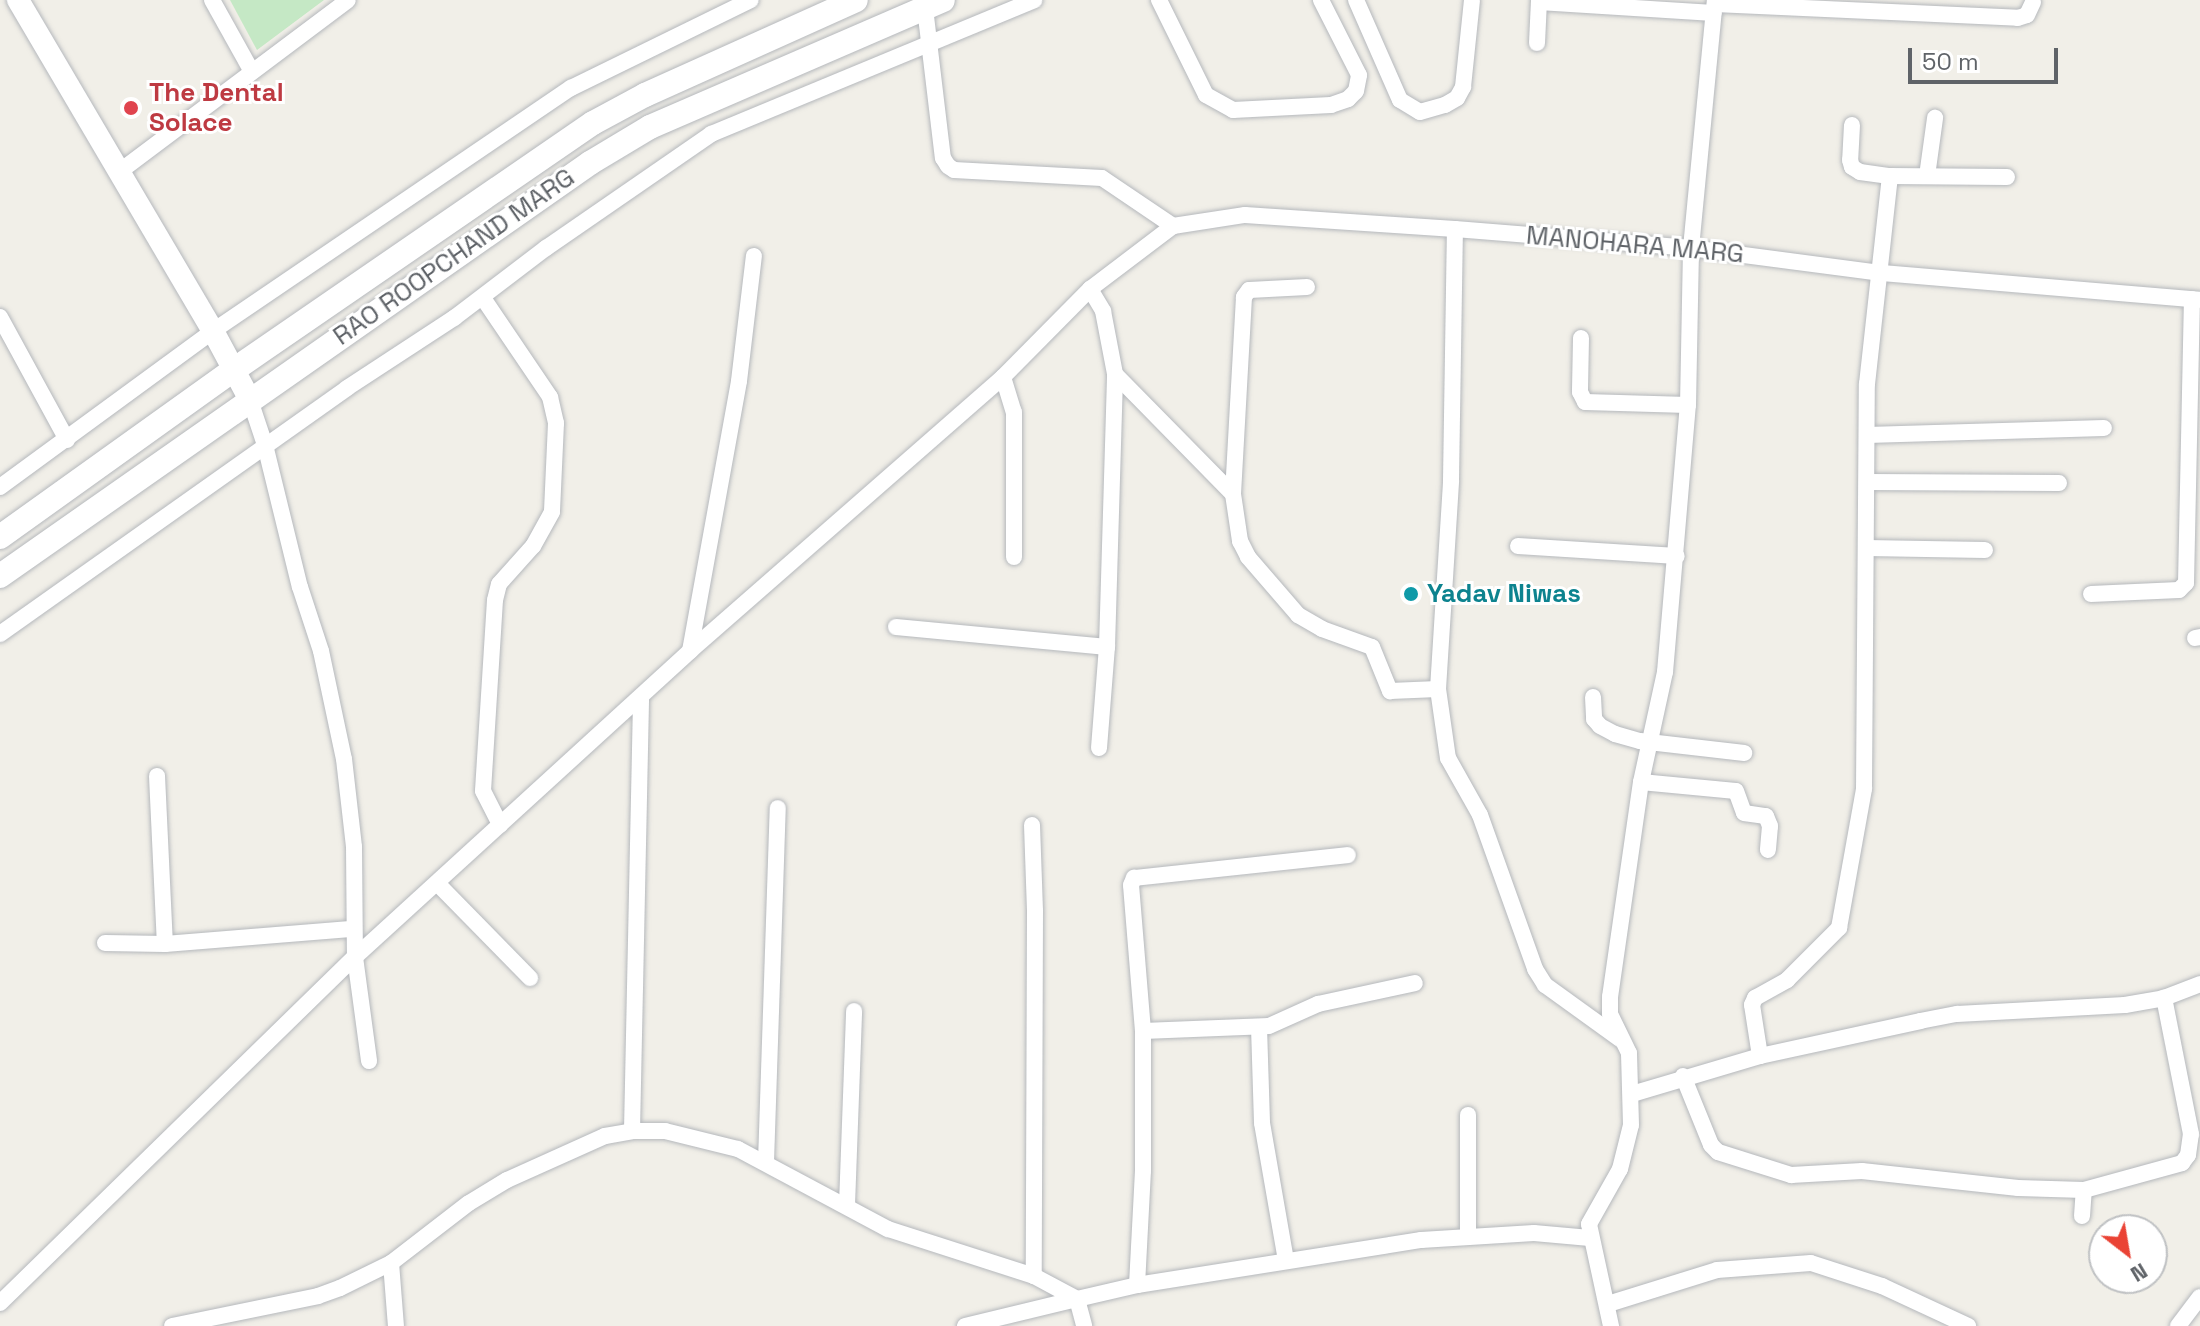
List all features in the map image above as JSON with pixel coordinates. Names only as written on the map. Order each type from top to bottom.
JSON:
[{"type":"main road","name":"RAO ROOPCHAND MARG","points":[[0,537],[235,369],[593,123],[645,95],[856,0]]},
{"type":"main road","name":"RAO ROOPCHAND MARG","points":[[0,576],[590,163],[650,127],[934,4]]},
{"type":"street","points":[[18,0],[235,369],[250,400],[265,445],[300,587],[321,651],[344,759],[354,847],[355,957],[369,1061]]},
{"type":"street","points":[[212,0],[252,72]]},
{"type":"street","points":[[119,172],[348,0]]},
{"type":"street","points":[[0,487],[213,331],[571,88],[751,0]]},
{"type":"street","points":[[0,634],[265,445],[483,298],[546,248],[711,134],[1034,0]]},
{"type":"street","points":[[1159,0],[1206,95],[1233,110],[1331,105],[1348,99],[1356,91],[1359,75],[1321,0]]},
{"type":"street","points":[[1356,0],[1400,100],[1420,112],[1445,105],[1457,98],[1463,87],[1472,0]]},
{"type":"street","points":[[1537,43],[1539,1],[2018,18],[2027,15],[2033,2]]},
{"type":"street","points":[[934,4],[929,44],[943,158],[948,166],[954,170],[1102,178],[1173,226]]},
{"type":"street","points":[[1611,1326],[1590,1238],[1591,1215],[1620,1169],[1626,1150],[1632,1094],[1629,1053],[1610,1014],[1610,997],[1641,782],[1665,672],[1688,405],[1691,248],[1715,5]]},
{"type":"street","points":[[1927,176],[1935,118]]},
{"type":"street","points":[[1852,125],[1852,167],[1860,172],[1890,176],[2007,177]]},
{"type":"street","points":[[1760,1056],[1752,1005],[1755,998],[1787,980],[1839,928],[1864,789],[1867,384],[1890,176]]},
{"type":"street","name":"MANOHARA MARG","points":[[0,1303],[355,957],[690,651],[1003,377],[1090,289],[1173,226],[1245,215],[1455,229],[1691,248],[1881,273],[2196,299]]},
{"type":"street","points":[[1455,229],[1452,465],[1438,689],[1448,758],[1480,815],[1535,969],[1545,985],[1624,1042]]},
{"type":"street","points":[[690,651],[739,381],[754,256]]},
{"type":"street","points":[[1307,287],[1249,290],[1244,297],[1233,494],[1237,531],[1248,557],[1298,615],[1322,629],[1372,647],[1390,691],[1438,689]]},
{"type":"street","points":[[1090,289],[1103,311],[1115,374],[1107,647],[1099,748]]},
{"type":"street","points":[[483,298],[550,397],[556,423],[552,512],[533,546],[499,584],[495,600],[483,791],[500,825]]},
{"type":"street","points":[[2091,594],[2179,590],[2186,583],[2196,299]]},
{"type":"street","points":[[0,317],[67,440]]},
{"type":"street","points":[[1581,338],[1580,392],[1585,402],[1688,405]]},
{"type":"street","points":[[1115,374],[1233,494]]},
{"type":"street","points":[[1003,377],[1014,412],[1014,557]]},
{"type":"street","points":[[1867,435],[2104,428]]},
{"type":"street","points":[[1867,482],[2059,483]]},
{"type":"street","points":[[1518,546],[1677,556]]},
{"type":"street","points":[[1866,548],[1985,550]]},
{"type":"street","points":[[896,627],[1107,647]]},
{"type":"street","points":[[632,1131],[641,697]]},
{"type":"street","points":[[1593,697],[1594,719],[1600,726],[1651,742],[1744,753]]},
{"type":"street","points":[[157,776],[165,944]]},
{"type":"street","points":[[1641,782],[1736,791],[1744,813],[1766,816],[1770,826],[1768,850]]},
{"type":"street","points":[[766,1162],[778,808]]},
{"type":"street","points":[[1032,825],[1035,911],[1034,1276]]},
{"type":"street","points":[[1137,1285],[1143,1171],[1143,1031],[1131,885],[1134,878],[1348,855]]},
{"type":"street","points":[[437,883],[530,978]]},
{"type":"street","points":[[105,943],[165,944],[353,929]]},
{"type":"street","points":[[1143,1031],[1259,1027],[1286,1021],[1318,1004],[1415,983]]},
{"type":"street","points":[[1632,1094],[1683,1076],[1760,1056],[1957,1014],[2125,1005],[2164,998],[2200,984]]},
{"type":"street","points":[[1683,1076],[1711,1145],[1718,1152],[1791,1175],[1874,1172],[2018,1188],[2084,1190],[2182,1163],[2188,1155],[2195,1133],[2164,998]]},
{"type":"street","points":[[847,1205],[854,1011]]},
{"type":"street","points":[[1259,1027],[1262,1123],[1286,1260]]},
{"type":"street","points":[[1468,1115],[1468,1237]]},
{"type":"street","points":[[172,1326],[318,1296],[391,1263],[469,1203],[507,1180],[605,1136],[632,1131],[665,1131],[707,1139],[766,1162],[917,1241],[1034,1276],[1077,1299],[1084,1326]]},
{"type":"street","points":[[2082,1216],[2084,1190]]},
{"type":"street","points":[[971,1325],[1137,1285],[1421,1240],[1534,1233],[1590,1238]]},
{"type":"street","points":[[391,1263],[396,1326]]},
{"type":"street","points":[[1608,1304],[1717,1270],[1811,1263],[1882,1286],[1968,1326]]},
{"type":"street","points":[[2178,1326],[2200,1297]]},
{"type":"green space","points":[[230,0],[324,0],[257,50]]},
{"type":"place","name":"The Dental Solace","points":[[131,108]]},
{"type":"place","name":"Yadav Niwas","points":[[1411,594]]}]
